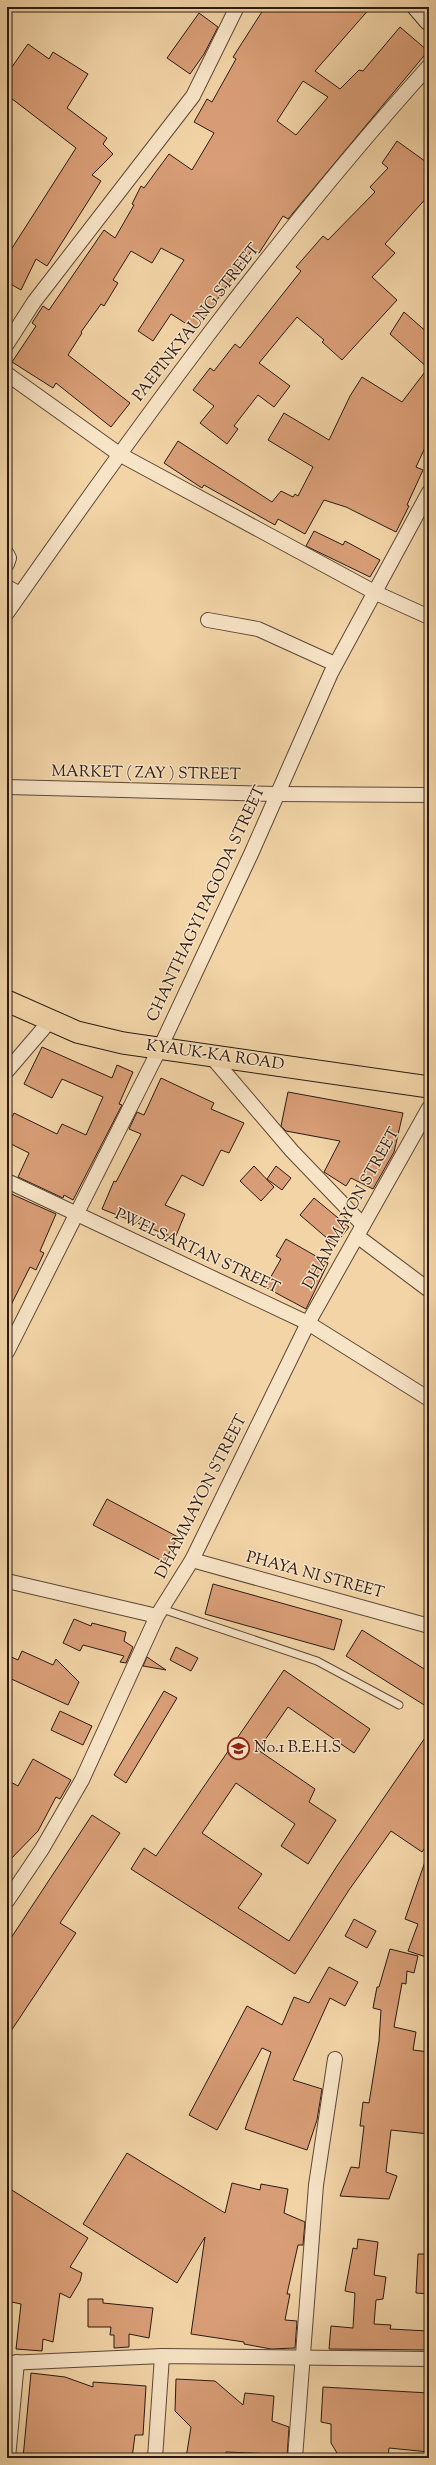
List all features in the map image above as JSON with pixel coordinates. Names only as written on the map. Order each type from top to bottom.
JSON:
[{"type":"main road","name":"KYAUK-KA ROAD","points":[[7,1001],[49,1022],[77,1032],[123,1043],[429,1087]]},
{"type":"street","points":[[7,344],[34,302],[193,96],[237,7]]},
{"type":"street","points":[[417,7],[429,21]]},
{"type":"street","name":"PAEPINKYAUNG STREET","points":[[7,612],[119,454],[319,193],[429,66]]},
{"type":"street","points":[[7,374],[119,454],[376,593],[429,617]]},
{"type":"street","name":"CHANTHAGYI PAGODA STREET","points":[[7,1352],[160,1048],[251,854],[276,794],[335,664],[376,593],[429,492]]},
{"type":"street","points":[[7,554],[9,558],[7,564]]},
{"type":"street","points":[[7,586],[20,594]]},
{"type":"street","points":[[208,620],[258,629],[335,664]]},
{"type":"street","name":"MARKET ( ZAY ) STREET","points":[[7,787],[276,794],[429,794]]},
{"type":"street","points":[[7,1071],[49,1022]]},
{"type":"street","points":[[210,1055],[360,1230],[429,1290]]},
{"type":"street","name":"DHAMMAYON STREET","points":[[7,1901],[42,1849],[82,1780],[160,1613],[192,1560],[308,1322],[429,1108]]},
{"type":"street","name":"PWELSARTAN STREET","points":[[7,1181],[308,1322],[429,1399]]},
{"type":"street","name":"PHAYA NI STREET","points":[[192,1560],[429,1626]]},
{"type":"street","points":[[7,1581],[160,1613]]},
{"type":"street","points":[[295,2458],[304,2358],[316,2185],[335,2059]]},
{"type":"street","points":[[155,2458],[162,2356]]},
{"type":"street","points":[[8,2458],[12,2363],[162,2356],[429,2359]]},
{"type":"lane","points":[[160,1613],[317,1661],[399,1705]]},
{"type":"building","points":[[265,7],[371,7],[315,71],[340,89],[359,70],[363,71],[400,27],[428,51],[288,219],[283,216],[259,253],[252,250],[196,330],[171,314],[153,341],[138,331],[184,260],[161,248],[152,263],[131,251],[113,280],[118,283],[104,306],[101,304],[81,332],[82,333],[68,355],[130,403],[111,427],[56,383],[53,388],[12,362],[36,326],[32,323],[43,306],[49,310],[104,230],[115,238],[134,205],[132,204],[141,186],[144,188],[169,154],[192,170],[214,133],[194,122],[207,99],[212,102],[236,59],[233,57]],"holes":[[[303,81],[328,97],[296,135],[277,121]]]},
{"type":"building","points":[[199,13],[218,27],[204,54],[190,74],[167,58]]},
{"type":"building","points":[[28,44],[49,59],[53,52],[88,74],[67,108],[107,138],[103,144],[113,154],[92,175],[101,181],[47,266],[36,259],[21,290],[7,282],[7,256],[76,148],[7,95],[7,74]]},
{"type":"building","points":[[397,141],[429,164],[429,195],[385,244],[395,253],[372,277],[397,300],[342,360],[322,342],[324,340],[297,317],[259,363],[290,386],[274,407],[258,395],[234,426],[238,429],[227,444],[200,423],[214,406],[193,390],[210,368],[214,371],[235,344],[240,348],[301,271],[296,267],[323,236],[328,240],[375,192],[370,187],[388,168],[382,163]]},
{"type":"building","points":[[404,312],[429,334],[429,439],[416,467],[423,470],[407,505],[409,506],[396,532],[346,507],[324,500],[305,534],[278,519],[275,525],[204,485],[202,488],[164,463],[178,441],[272,502],[281,491],[293,497],[295,494],[298,496],[313,467],[268,440],[284,413],[329,440],[350,396],[362,377],[402,402],[428,368],[390,334]]},
{"type":"building","points":[[314,531],[343,545],[345,541],[380,560],[370,577],[306,546]]},
{"type":"building","points":[[42,1047],[112,1078],[117,1065],[133,1072],[119,1104],[122,1105],[73,1200],[64,1195],[63,1198],[18,1177],[29,1153],[7,1142],[7,1127],[14,1113],[57,1134],[62,1124],[86,1135],[103,1097],[62,1079],[52,1098],[24,1084]]},
{"type":"building","points":[[161,1078],[214,1103],[211,1109],[244,1123],[229,1153],[221,1150],[203,1186],[182,1175],[165,1205],[185,1214],[175,1238],[102,1209],[114,1181],[116,1182],[141,1134],[129,1129],[137,1112],[144,1115]]},
{"type":"building","points":[[288,1092],[403,1113],[394,1152],[373,1189],[351,1178],[346,1186],[324,1172],[340,1141],[286,1131],[281,1126]]},
{"type":"building","points":[[254,1166],[274,1187],[261,1201],[240,1181]]},
{"type":"building","points":[[276,1166],[291,1178],[282,1190],[267,1179]]},
{"type":"building","points":[[7,1192],[56,1214],[40,1251],[44,1253],[36,1270],[30,1267],[7,1313]]},
{"type":"building","points":[[314,1198],[349,1227],[335,1245],[300,1215]]},
{"type":"building","points":[[286,1239],[328,1263],[306,1309],[265,1287],[281,1259],[276,1256]]},
{"type":"building","points":[[107,1499],[178,1537],[164,1562],[93,1525]]},
{"type":"building","points":[[213,1584],[342,1620],[334,1650],[205,1614]]},
{"type":"building","points":[[74,1619],[91,1626],[92,1623],[126,1632],[124,1641],[133,1647],[126,1663],[120,1662],[124,1656],[83,1645],[80,1651],[63,1643]]},
{"type":"building","points":[[362,1630],[429,1672],[429,1708],[346,1656]]},
{"type":"building","points":[[176,1647],[198,1658],[191,1671],[170,1660]]},
{"type":"building","points":[[22,1651],[53,1665],[56,1659],[79,1682],[68,1705],[7,1677],[7,1655],[18,1660]]},
{"type":"building","points":[[147,1657],[166,1670],[143,1666]]},
{"type":"building","points":[[284,1670],[370,1729],[354,1753],[288,1707],[258,1750],[315,1789],[309,1802],[336,1820],[308,1864],[281,1846],[295,1824],[236,1783],[202,1833],[262,1874],[238,1908],[289,1941],[337,1866],[429,1732],[429,1842],[422,1852],[391,1831],[349,1890],[295,1974],[131,1869],[144,1848],[156,1856]]},
{"type":"building","points":[[164,1691],[177,1698],[126,1783],[114,1775]]},
{"type":"building","points":[[60,1711],[92,1726],[83,1745],[51,1730]]},
{"type":"building","points":[[33,1759],[71,1780],[60,1799],[56,1797],[38,1831],[7,1863],[7,1780],[18,1786]]},
{"type":"building","points":[[92,1815],[120,1833],[60,1923],[76,1933],[7,2037],[7,1944]]},
{"type":"building","points":[[427,1856],[429,1856],[429,1949],[426,1957],[408,1951],[418,1924],[405,1919]]},
{"type":"building","points":[[354,1919],[376,1931],[367,1948],[345,1936]]},
{"type":"building","points":[[390,1949],[418,1956],[414,1973],[407,1971],[406,1984],[402,1983],[394,2027],[416,2032],[413,2050],[429,2052],[429,2134],[391,2130],[386,2172],[397,2176],[389,2199],[340,2196],[351,2167],[359,2168],[364,2126],[360,2126],[363,2102],[369,2103],[379,2041],[381,2010],[373,2008],[377,1987],[379,1987]]},
{"type":"building","points":[[329,1967],[358,1982],[345,2006],[330,1998],[293,2080],[322,2089],[317,2120],[307,2150],[245,2129],[271,2052],[262,2048],[217,2130],[189,2115],[247,2006],[282,2025],[294,1997],[309,2003]]},
{"type":"building","points":[[127,2153],[225,2213],[232,2183],[260,2190],[261,2184],[288,2189],[284,2213],[305,2222],[303,2245],[298,2245],[287,2294],[290,2294],[285,2320],[297,2321],[295,2348],[271,2349],[244,2344],[244,2342],[191,2334],[205,2237],[177,2283],[83,2224]]},
{"type":"building","points":[[7,2187],[88,2238],[70,2267],[82,2273],[80,2281],[70,2298],[60,2293],[53,2342],[43,2339],[42,2351],[16,2349],[21,2304],[7,2301]]},
{"type":"building","points":[[358,2239],[378,2242],[374,2275],[386,2277],[383,2299],[376,2300],[374,2324],[391,2325],[390,2329],[428,2331],[427,2350],[329,2349],[331,2326],[353,2328],[355,2293],[345,2291],[353,2248],[357,2249]]},
{"type":"building","points":[[418,2254],[429,2254],[429,2294],[416,2293]]},
{"type":"building","points":[[88,2299],[103,2299],[103,2303],[153,2308],[149,2338],[129,2334],[129,2347],[114,2348],[114,2335],[110,2335],[111,2327],[88,2327]]},
{"type":"building","points":[[31,2373],[65,2377],[93,2387],[93,2382],[146,2386],[143,2435],[135,2435],[132,2458],[23,2458]]},
{"type":"building","points":[[176,2379],[215,2381],[243,2405],[245,2393],[274,2396],[272,2421],[289,2427],[287,2457],[275,2454],[226,2452],[225,2458],[186,2458],[191,2427],[175,2411]]},
{"type":"building","points":[[323,2387],[429,2393],[429,2452],[389,2448],[388,2458],[340,2458],[331,2443],[331,2424],[321,2422]]},
{"type":"place","name":"No.1 B.E.H.S","points":[[238,1748]]}]
